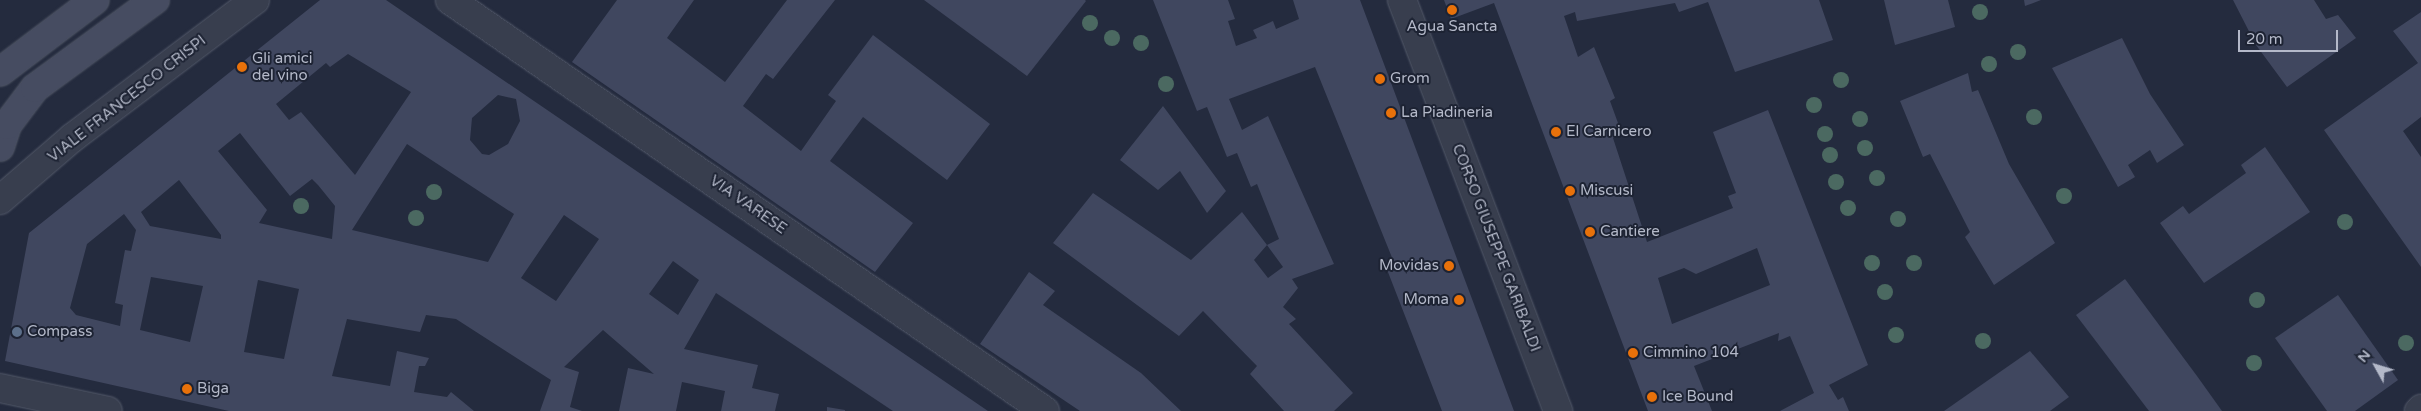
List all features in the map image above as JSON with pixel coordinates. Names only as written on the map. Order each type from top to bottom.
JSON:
[{"type":"main road","points":[[0,72],[95,0]]},
{"type":"main road","points":[[0,147],[7,125],[35,88],[155,0]]},
{"type":"street","name":"VIALE FRANCESCO CRISPI","points":[[0,200],[72,138],[255,0]]},
{"type":"street","name":"VIA VARESE","points":[[450,0],[1045,411]]},
{"type":"street","name":"CORSO GIUSEPPE GARIBALDI","points":[[1402,0],[1558,411]]},
{"type":"street","points":[[0,388],[108,411]]},
{"type":"building","points":[[320,0],[386,0],[988,411],[893,411],[716,293],[684,349],[758,365],[752,388],[779,394],[775,411],[721,411],[725,391],[682,382],[676,411],[619,411],[628,368],[654,374],[603,330],[564,367],[579,372],[570,407],[582,411],[540,411],[551,380],[456,319],[426,315],[420,332],[347,319],[332,376],[390,386],[397,351],[429,358],[425,366],[419,366],[414,392],[447,397],[451,392],[474,411],[229,411],[5,361],[29,233]],"holes":[[[348,54],[411,92],[355,175],[301,112],[289,120],[276,104],[326,63],[330,67]],[[498,95],[516,99],[520,121],[508,144],[489,155],[482,154],[470,140],[472,118]],[[240,133],[290,196],[312,179],[318,185],[335,206],[332,239],[259,223],[267,210],[218,151]],[[407,144],[514,214],[488,262],[352,230]],[[179,180],[221,235],[221,239],[150,226],[141,212]],[[124,214],[136,230],[131,251],[125,250],[115,303],[123,305],[120,326],[76,315],[70,308],[87,244]],[[564,215],[599,239],[556,301],[521,278]],[[673,261],[699,280],[678,315],[649,294]],[[151,277],[203,286],[190,342],[140,330]],[[258,280],[299,289],[284,359],[244,352]]]},
{"type":"building","points":[[617,0],[694,0],[667,38],[725,82],[787,0],[835,0],[773,79],[766,74],[743,106],[801,151],[836,101],[828,95],[873,35],[990,124],[947,180],[863,117],[830,161],[913,223],[875,272],[572,62]]},
{"type":"building","points":[[924,0],[1085,0],[1086,1],[1027,76]]},
{"type":"building","points":[[1153,0],[1228,0],[1235,19],[1228,21],[1236,46],[1257,38],[1253,30],[1273,21],[1276,29],[1299,19],[1293,0],[1360,0],[1514,411],[1442,411],[1386,267],[1393,260],[1315,67],[1229,99],[1242,130],[1268,116],[1334,264],[1292,279],[1298,288],[1283,307],[1296,319],[1289,324],[1353,393],[1334,411],[1284,411],[1250,374],[1257,366],[1203,311],[1179,336],[1053,243],[1093,193],[1191,260],[1242,212],[1267,245],[1279,239],[1257,184],[1251,187],[1237,153],[1227,157],[1207,107],[1197,111]],"holes":[[[1267,245],[1283,267],[1268,278],[1254,260]]]},
{"type":"building","points":[[1444,0],[1819,0],[1833,40],[1735,72],[1708,2],[1679,12],[1675,3],[1577,21],[1575,12],[1564,16],[1578,57],[1594,47],[1615,98],[1610,101],[1622,134],[1613,138],[1647,242],[1733,208],[1728,196],[1736,193],[1713,132],[1768,110],[1868,365],[1829,385],[1838,400],[1843,397],[1849,411],[1780,411],[1814,393],[1790,336],[1778,341],[1779,333],[1694,366],[1712,411],[1648,411],[1494,3],[1451,19]],"holes":[[[1757,248],[1770,285],[1672,324],[1658,278],[1684,268],[1696,274]]]},
{"type":"building","points":[[1884,0],[1948,0],[1955,27],[1895,45]]},
{"type":"building","points":[[2024,0],[2041,0],[2025,6]]},
{"type":"building","points":[[2233,0],[2314,0],[2326,19],[2338,15],[2356,38],[2287,87],[2256,45]]},
{"type":"building","points":[[2421,12],[2421,117],[2403,131],[2421,157],[2421,267],[2324,130],[2418,63],[2393,31]]},
{"type":"building","points":[[2122,38],[2150,94],[2184,145],[2157,163],[2150,150],[2128,165],[2135,177],[2118,187],[2052,68]]},
{"type":"building","points":[[1968,73],[1972,92],[1978,90],[2009,164],[2055,243],[1994,285],[1965,237],[1970,232],[1930,154],[1923,157],[1900,101]]},
{"type":"building","points":[[1163,106],[1226,191],[1207,213],[1180,171],[1158,190],[1120,160]]},
{"type":"building","points":[[2265,147],[2310,212],[2204,283],[2160,223],[2183,206],[2189,214],[2246,173],[2241,165]]},
{"type":"building","points":[[1029,272],[1055,291],[1043,305],[1141,373],[1181,411],[1080,411],[980,344]]},
{"type":"building","points":[[2125,279],[2222,411],[2149,411],[2076,315]]},
{"type":"building","points":[[2338,295],[2398,380],[2355,411],[2327,411],[2275,338]]},
{"type":"building","points":[[2030,351],[2069,397],[2050,411],[1944,411]]},
{"type":"building","points":[[827,407],[845,410],[845,411],[827,411]]},
{"type":"place","name":"Agua Sancta","points":[[1452,10]]},
{"type":"place","name":"Gli amici del vino","points":[[242,67]]},
{"type":"place","name":"Grom","points":[[1380,79]]},
{"type":"place","name":"La Piadineria","points":[[1391,113]]},
{"type":"place","name":"El Carnicero","points":[[1556,132]]},
{"type":"place","name":"Miscusi","points":[[1570,191]]},
{"type":"place","name":"Cantiere","points":[[1590,232]]},
{"type":"place","name":"Movidas","points":[[1449,266]]},
{"type":"place","name":"Moma","points":[[1459,300]]},
{"type":"place","name":"Compass","points":[[17,332]]},
{"type":"place","name":"Cimmino 104","points":[[1633,353]]},
{"type":"place","name":"Biga","points":[[187,389]]},
{"type":"place","name":"Ice Bound","points":[[1652,397]]}]
